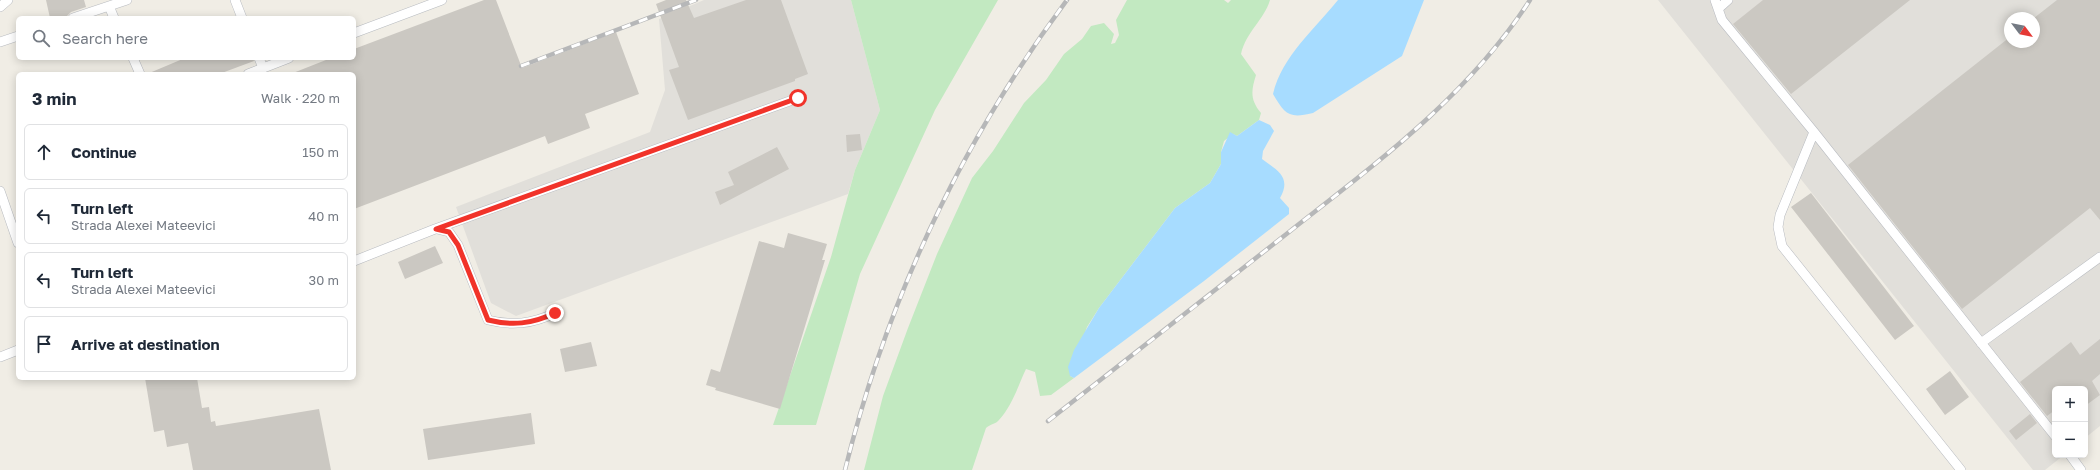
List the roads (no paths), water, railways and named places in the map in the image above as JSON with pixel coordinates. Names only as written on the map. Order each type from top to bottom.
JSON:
[{"type":"lane","points":[[0,7],[8,0]]},
{"type":"lane","points":[[79,16],[127,0]]},
{"type":"lane","points":[[234,0],[241,16]]},
{"type":"lane","points":[[356,32],[442,0]]},
{"type":"lane","points":[[1728,0],[1716,4],[1722,20],[1814,132],[2052,432]]},
{"type":"lane","points":[[109,6],[113,16]]},
{"type":"lane","points":[[0,42],[16,37]]},
{"type":"lane","points":[[133,60],[139,72]]},
{"type":"lane","points":[[260,60],[263,68]]},
{"type":"lane","points":[[253,72],[284,60]]},
{"type":"lane","points":[[356,260],[436,229],[798,98]]},
{"type":"lane","points":[[1814,132],[1780,215],[1778,227],[1782,246],[1961,470]]},
{"type":"lane","points":[[0,191],[16,237]]},
{"type":"lane","points":[[436,229],[449,232],[458,245],[488,320],[507,324],[541,320],[555,313]]},
{"type":"lane","points":[[1981,343],[2100,257]]},
{"type":"lane","points":[[0,357],[16,351]]},
{"type":"lane","points":[[2072,458],[2081,470]]},
{"type":"water","points":[[1338,0],[1424,0],[1402,56],[1313,113],[1293,115],[1288,113],[1284,110],[1273,94],[1277,80],[1291,55]]},
{"type":"water","points":[[1259,120],[1270,125],[1274,131],[1263,151],[1262,159],[1277,171],[1284,179],[1283,191],[1280,198],[1289,208],[1289,214],[1204,281],[1074,378],[1070,376],[1068,367],[1074,350],[1099,308],[1175,208],[1210,183],[1221,164],[1221,152],[1230,132],[1237,136]]},
{"type":"railway","points":[[521,66],[696,0]]},
{"type":"railway","points":[[845,470],[862,407],[883,345],[906,284],[932,224],[994,109],[1029,54],[1067,0]]},
{"type":"railway","points":[[1048,421],[1355,180],[1420,126],[1479,67],[1505,35],[1530,0]]}]
